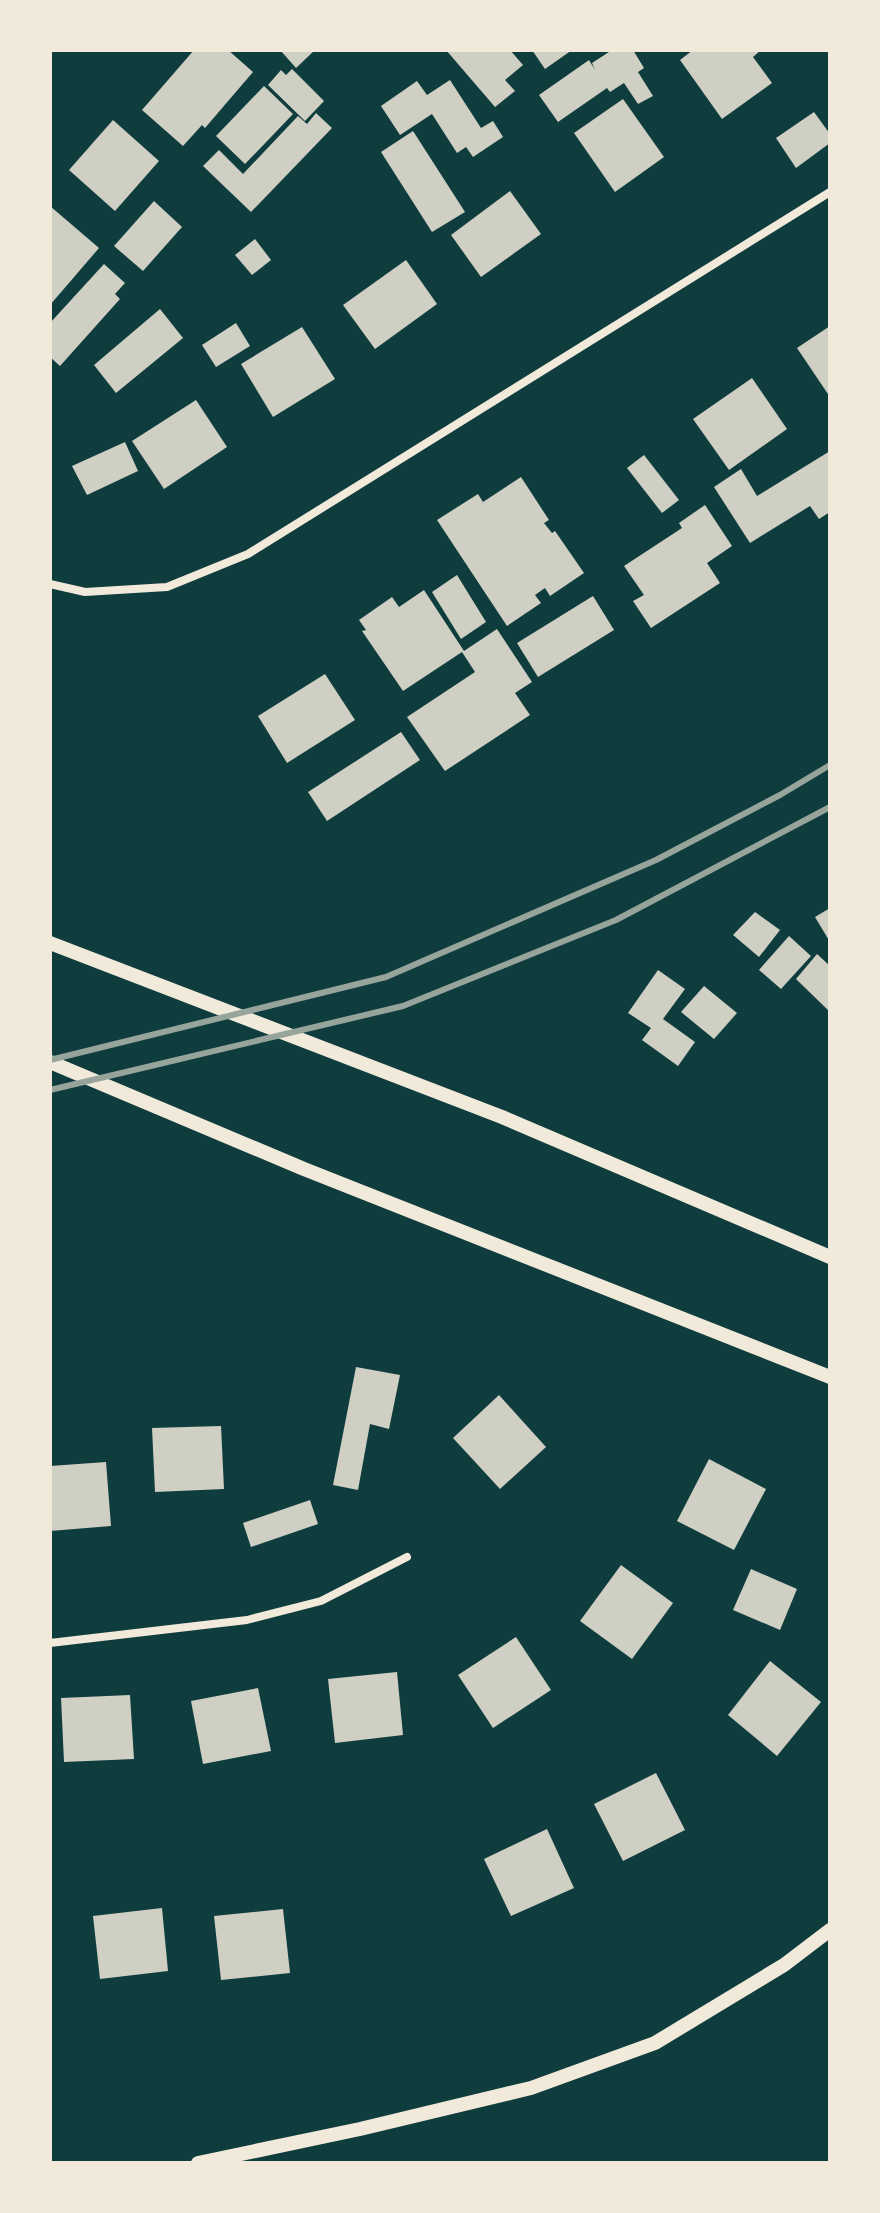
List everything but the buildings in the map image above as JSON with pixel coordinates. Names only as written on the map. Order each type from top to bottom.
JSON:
[{"type":"street","points":[[50,584],[85,592],[167,587],[248,554],[830,192]]},
{"type":"street","points":[[50,943],[502,1117],[830,1257]]},
{"type":"street","points":[[50,1062],[304,1169],[830,1377]]},
{"type":"street","points":[[50,1643],[247,1620],[321,1601],[407,1557]]},
{"type":"street","points":[[198,2163],[360,2129],[531,2088],[655,2043],[784,1965],[830,1930]]},
{"type":"railway","points":[[50,1060],[386,977],[656,860],[830,765]]},
{"type":"railway","points":[[50,1090],[403,1006],[616,920],[830,807]]}]
